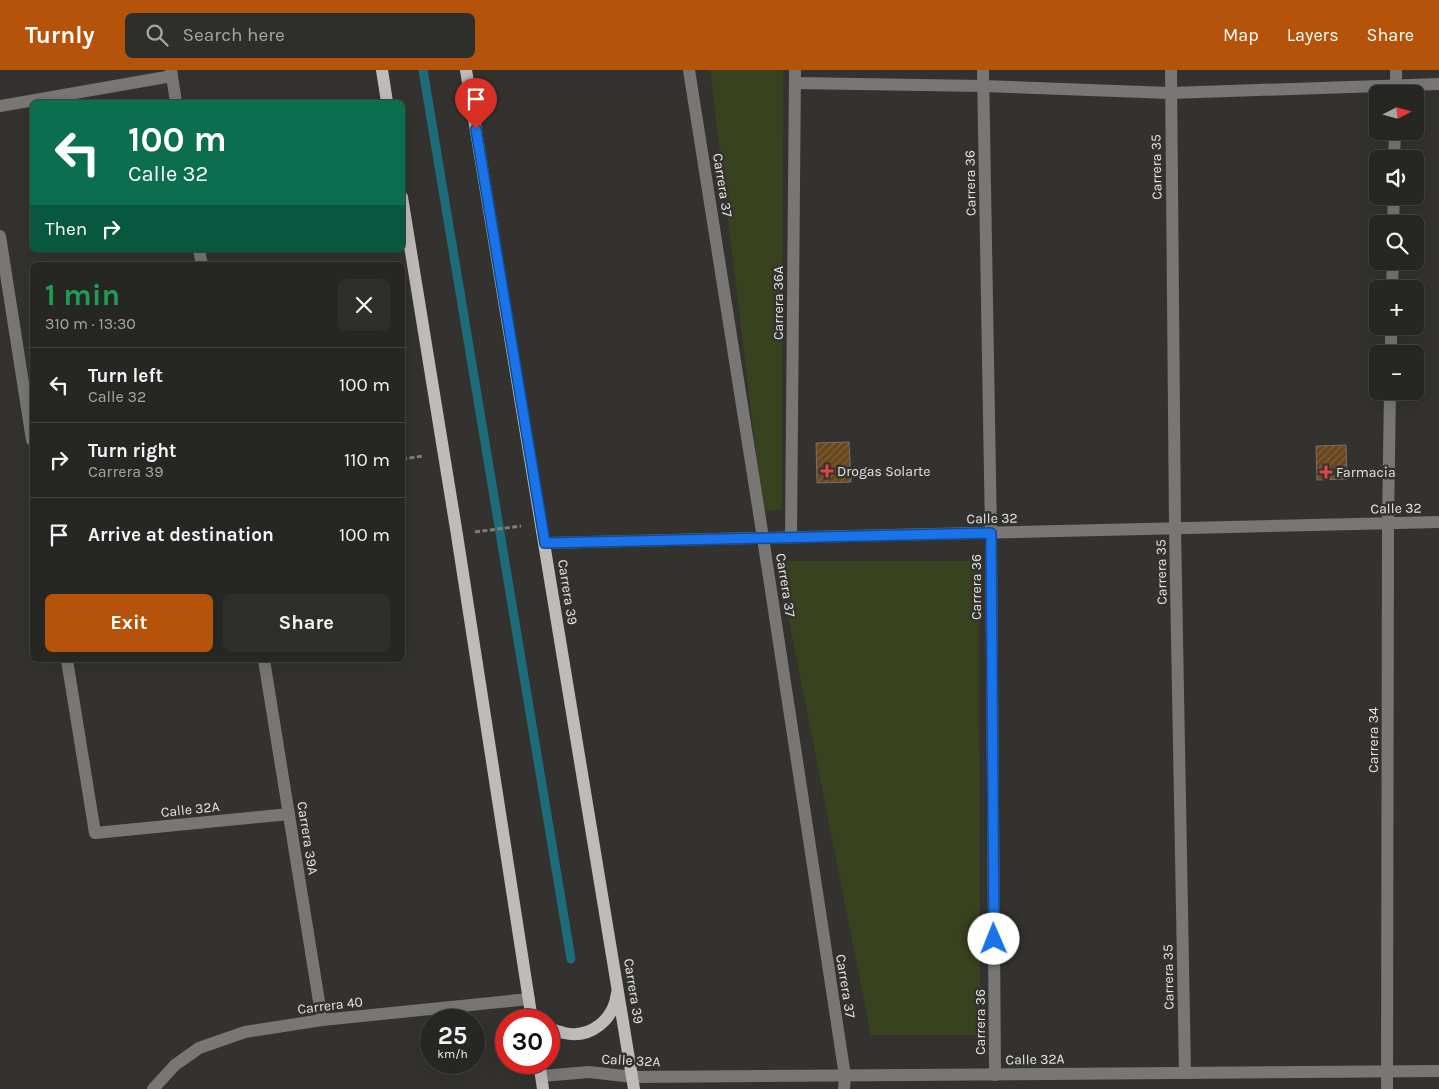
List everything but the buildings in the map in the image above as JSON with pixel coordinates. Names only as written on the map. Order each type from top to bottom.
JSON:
[{"type":"main road","points":[[382,70],[387,100]]},
{"type":"main road","name":"Carrera 39","points":[[466,70],[633,1083]]},
{"type":"main road","points":[[405,215],[457,535],[530,1009]]},
{"type":"main road","points":[[560,1032],[571,1035],[590,1032],[606,1020],[616,1004],[618,984]]},
{"type":"main road","points":[[529,1000],[533,1009]]},
{"type":"main road","points":[[542,1076],[544,1089]]},
{"type":"street","name":"Carrera 37","points":[[689,70],[845,1076],[844,1089]]},
{"type":"street","name":"Carrera 36","points":[[983,70],[991,533],[995,1074]]},
{"type":"street","name":"Carrera 35","points":[[1171,70],[1175,528],[1185,1073]]},
{"type":"street","points":[[1396,70],[1396,85]]},
{"type":"street","points":[[31,100],[171,73],[176,100]]},
{"type":"street","points":[[795,76],[1170,93],[1369,90]]},
{"type":"street","name":"Carrera 36A","points":[[792,537],[795,76]]},
{"type":"street","points":[[1424,86],[1439,84]]},
{"type":"street","points":[[0,106],[30,100]]},
{"type":"street","points":[[0,236],[30,427]]},
{"type":"street","name":"Carrera 34","points":[[1387,1089],[1390,400]]},
{"type":"street","name":"Calle 32","points":[[545,543],[1439,522]]},
{"type":"street","name":"Calle 32A","points":[[68,662],[95,833],[289,814]]},
{"type":"street","name":"Carrera 39A","points":[[264,662],[322,1020]]},
{"type":"street","name":"Carrera 40","points":[[153,1089],[175,1065],[199,1048],[245,1032],[322,1020],[529,1000]]},
{"type":"street","name":"Calle 32A","points":[[542,1076],[590,1072],[633,1083],[845,1076],[1439,1071]]},
{"type":"path","points":[[485,531],[518,526]]},
{"type":"green space","points":[[710,70],[783,70],[782,510],[763,511]]},
{"type":"green space","points":[[777,561],[979,561],[980,1035],[871,1035]]},
{"type":"waterway","points":[[423,70],[571,959]]},
{"type":"place","name":"Drogas Solarte","points":[[827,471]]},
{"type":"place","name":"Farmacia","points":[[1326,472]]},
{"type":"route","points":[[476,129],[545,543],[991,533],[994,939]]}]
